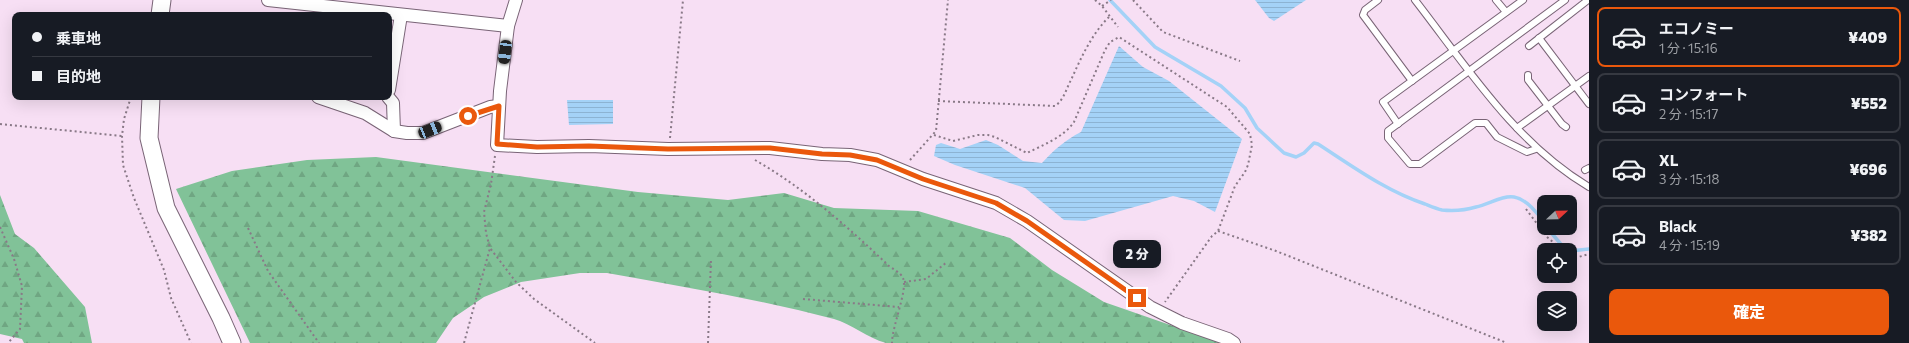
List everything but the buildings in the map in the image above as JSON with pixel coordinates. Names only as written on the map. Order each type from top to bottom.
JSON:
[{"type":"street","points":[[160,12],[162,0]]},
{"type":"street","points":[[268,0],[382,12]]},
{"type":"street","points":[[516,0],[508,26],[499,106],[497,144],[537,147],[589,146],[668,149],[770,148],[822,154],[850,155],[877,160],[923,179],[996,203],[1027,221],[1158,311],[1234,343]]},
{"type":"street","points":[[392,13],[508,26]]},
{"type":"street","points":[[392,71],[401,14]]},
{"type":"street","points":[[151,100],[149,138],[166,208],[232,343]]},
{"type":"street","points":[[327,100],[365,113],[394,131],[423,133],[490,107],[499,106]]},
{"type":"street","points":[[390,100],[393,103],[394,131]]},
{"type":"lane","points":[[1378,0],[1365,10],[1363,14],[1412,81]]},
{"type":"lane","points":[[1415,0],[1470,71],[1517,128],[1536,148],[1576,179],[1589,187]]},
{"type":"lane","points":[[1496,0],[1506,12]]},
{"type":"lane","points":[[1398,124],[1383,102],[1522,0]]},
{"type":"lane","points":[[1536,148],[1527,152],[1497,137],[1486,123],[1475,123],[1420,164],[1410,164],[1388,138],[1388,131],[1565,0]]},
{"type":"lane","points":[[1528,46],[1588,0]]},
{"type":"lane","points":[[1539,38],[1589,104]]},
{"type":"lane","points":[[1528,75],[1528,80],[1549,105],[1562,124],[1566,127]]},
{"type":"lane","points":[[1517,128],[1589,76]]},
{"type":"path","points":[[668,149],[683,0]]},
{"type":"path","points":[[903,160],[911,160],[936,132],[948,0]]},
{"type":"path","points":[[1095,0],[1104,6],[1118,27]]},
{"type":"path","points":[[1104,6],[1111,0]]},
{"type":"path","points":[[1133,0],[1163,32],[1240,61]]},
{"type":"path","points":[[938,101],[1055,106],[1060,103],[1067,91],[1093,36],[1110,16]]},
{"type":"path","points":[[934,135],[953,141],[978,135],[988,135],[1027,152],[1042,145],[1068,130],[1074,122],[1105,50],[1110,42],[1119,37],[1227,108],[1250,134],[1252,145],[1248,165],[1235,186],[1218,231],[1212,236],[1158,311]]},
{"type":"path","points":[[130,100],[124,119],[122,136],[123,165],[132,192],[164,270],[172,298],[191,343]]},
{"type":"path","points":[[0,124],[122,136]]},
{"type":"path","points":[[497,144],[491,184],[484,212],[486,233],[490,248],[516,282],[534,299],[595,343]]},
{"type":"path","points":[[744,148],[746,154],[797,188],[860,237],[902,276],[904,286],[892,343]]},
{"type":"path","points":[[1526,209],[1547,237],[1554,243]]},
{"type":"path","points":[[0,227],[14,259],[22,286],[20,329],[8,343]]},
{"type":"path","points":[[248,228],[268,271],[319,343]]},
{"type":"path","points":[[1218,231],[1276,251],[1507,343]]},
{"type":"path","points":[[464,343],[490,248]]},
{"type":"path","points":[[1577,257],[1589,254]]},
{"type":"path","points":[[708,343],[711,259]]},
{"type":"path","points":[[904,282],[926,279],[947,262]]},
{"type":"path","points":[[803,299],[899,307]]},
{"type":"green space","points":[[376,157],[638,192],[728,200],[784,193],[834,208],[918,211],[1010,238],[1052,270],[1104,302],[1222,343],[886,343],[872,338],[841,321],[778,305],[607,273],[580,273],[521,282],[484,297],[453,318],[436,343],[250,343],[176,189],[232,171],[307,160]]},
{"type":"green space","points":[[0,195],[15,234],[34,248],[85,307],[92,343],[24,343],[22,339],[0,334]]},
{"type":"water","points":[[1255,0],[1306,0],[1274,21],[1269,18]]},
{"type":"water","points":[[1119,46],[1143,67],[1169,81],[1242,139],[1215,212],[1194,201],[1173,196],[1085,221],[1064,220],[1025,188],[955,165],[934,156],[936,145],[941,143],[960,149],[986,140],[998,145],[1023,161],[1042,163],[1070,138],[1081,132]]},
{"type":"water","points":[[567,100],[613,100],[613,124],[569,125]]},
{"type":"waterway","points":[[1110,0],[1155,47],[1221,86],[1245,108],[1257,128],[1284,153],[1296,157],[1304,153],[1314,143],[1318,144],[1383,185],[1411,199],[1442,210],[1463,210],[1481,206],[1505,197],[1514,197],[1523,200],[1537,214]]},
{"type":"waterway","points":[[1553,235],[1560,243]]},
{"type":"waterway","points":[[1577,250],[1589,249]]},
{"type":"route","points":[[468,116],[490,107],[499,106],[496,131],[497,144],[506,145],[537,147],[589,146],[668,149],[770,148],[822,154],[850,155],[877,160],[923,179],[996,203],[1027,221],[1137,298]]}]
